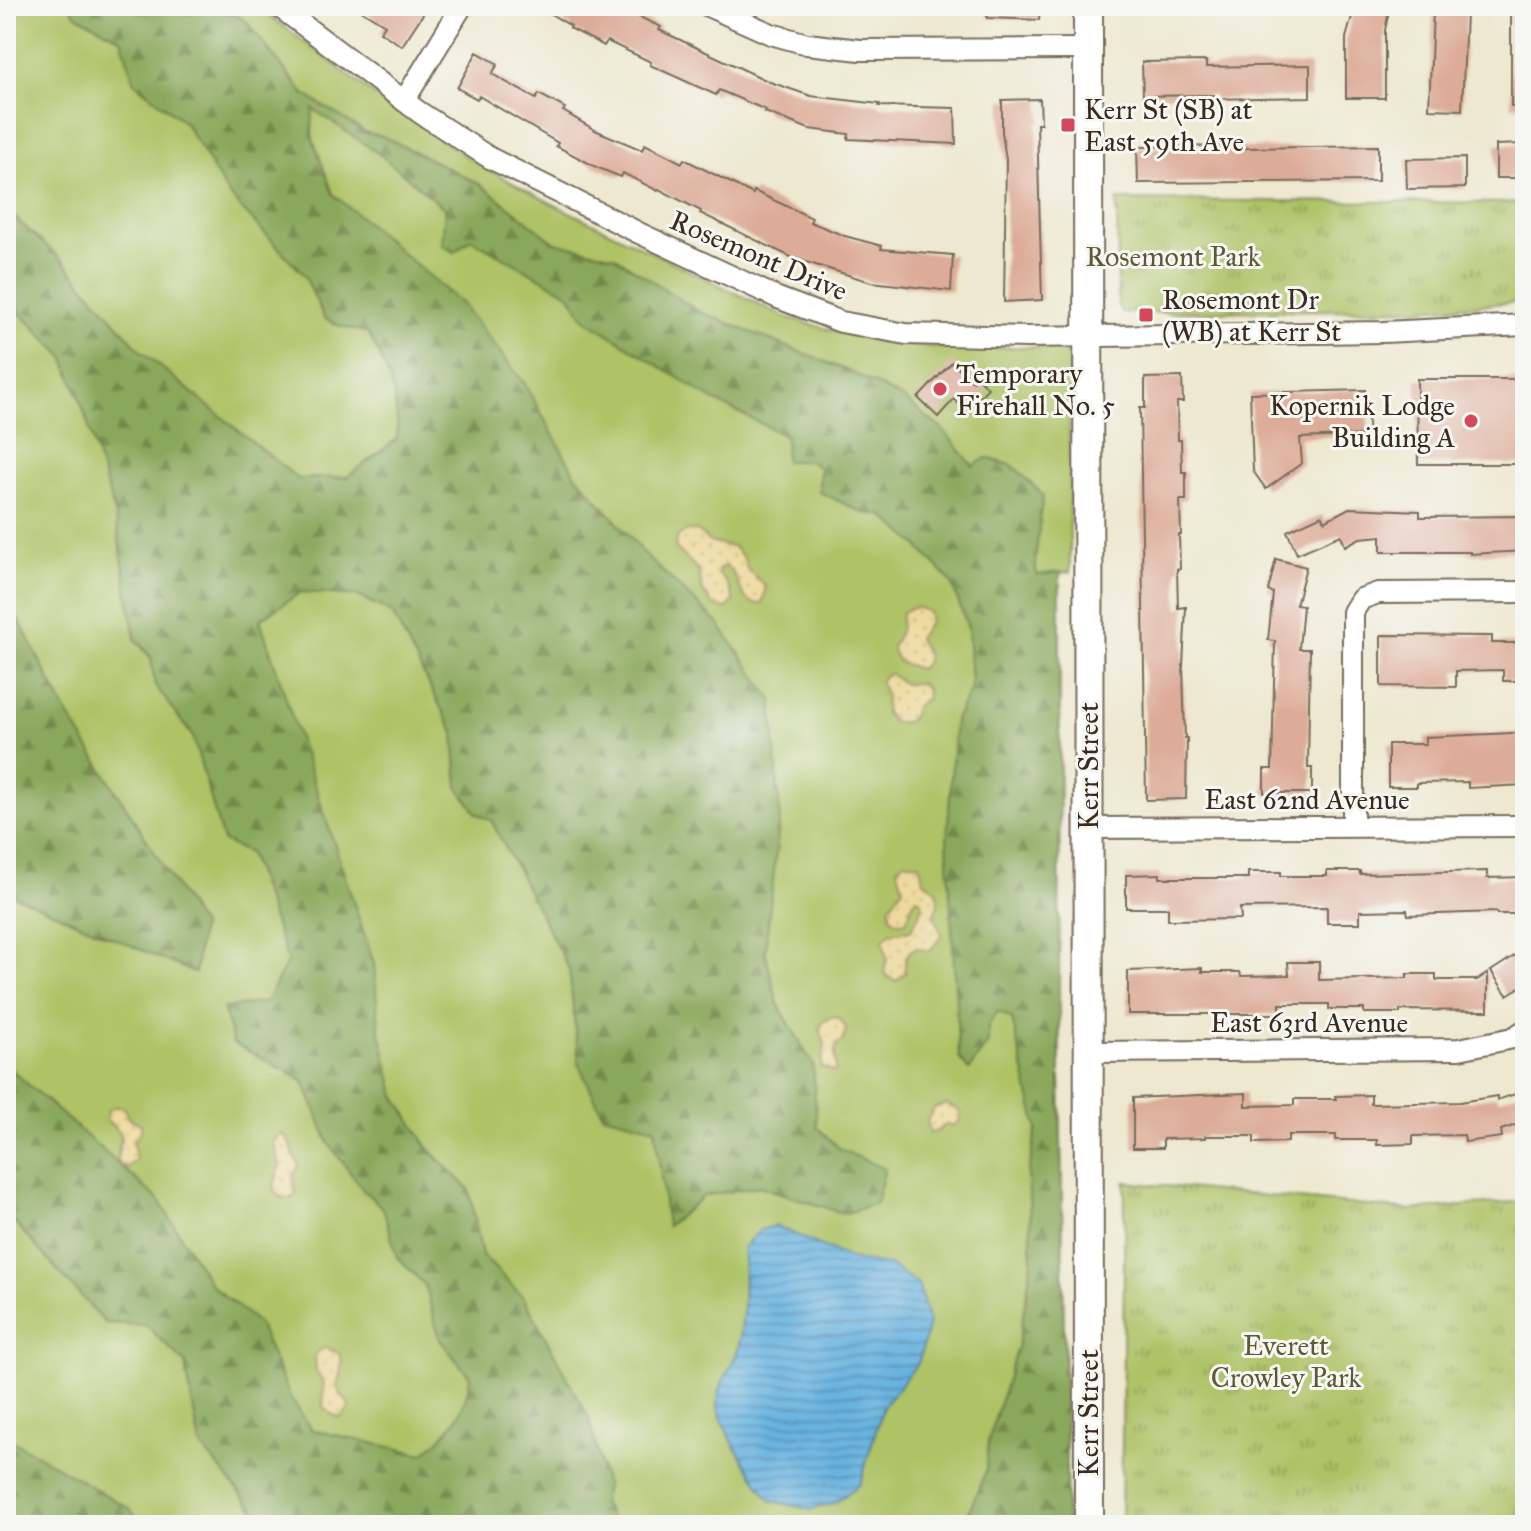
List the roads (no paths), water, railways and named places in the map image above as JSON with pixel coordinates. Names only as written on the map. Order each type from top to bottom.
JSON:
[{"type":"street","name":"Rosemont Drive","points":[[278,6],[404,101],[490,158],[778,298],[841,322],[906,334],[1087,335],[1384,332],[1525,325]]},
{"type":"street","points":[[404,101],[462,6]]},
{"type":"street","points":[[708,6],[771,34],[807,44],[860,50],[1088,49]]},
{"type":"street","name":"Kerr Street","points":[[1088,6],[1089,1525]]},
{"type":"street","points":[[1353,826],[1353,612],[1361,599],[1378,593],[1525,592]]},
{"type":"street","name":"East 62nd Avenue","points":[[1089,828],[1525,826]]},
{"type":"street","name":"East 63rd Avenue","points":[[1089,1052],[1459,1049],[1513,1038],[1525,1030]]},
{"type":"water","points":[[776,1226],[851,1259],[891,1266],[918,1284],[929,1323],[919,1361],[883,1407],[860,1484],[836,1502],[811,1510],[770,1500],[724,1425],[718,1403],[721,1387],[739,1346],[744,1247],[760,1230]]},
{"type":"place","name":"Kerr St (SB) at East 59th Ave","points":[[1068,125]]},
{"type":"place","name":"Rosemont Dr (WB) at Kerr St","points":[[1146,315]]},
{"type":"place","name":"Temporary Firehall No. 5","points":[[940,389]]},
{"type":"place","name":"Kopernik Lodge Building A","points":[[1471,421]]},
{"type":"park label","name":"Rosemont Park","points":[[1173,256]]},
{"type":"park label","name":"Everett Crowley Park","points":[[1286,1361]]}]
